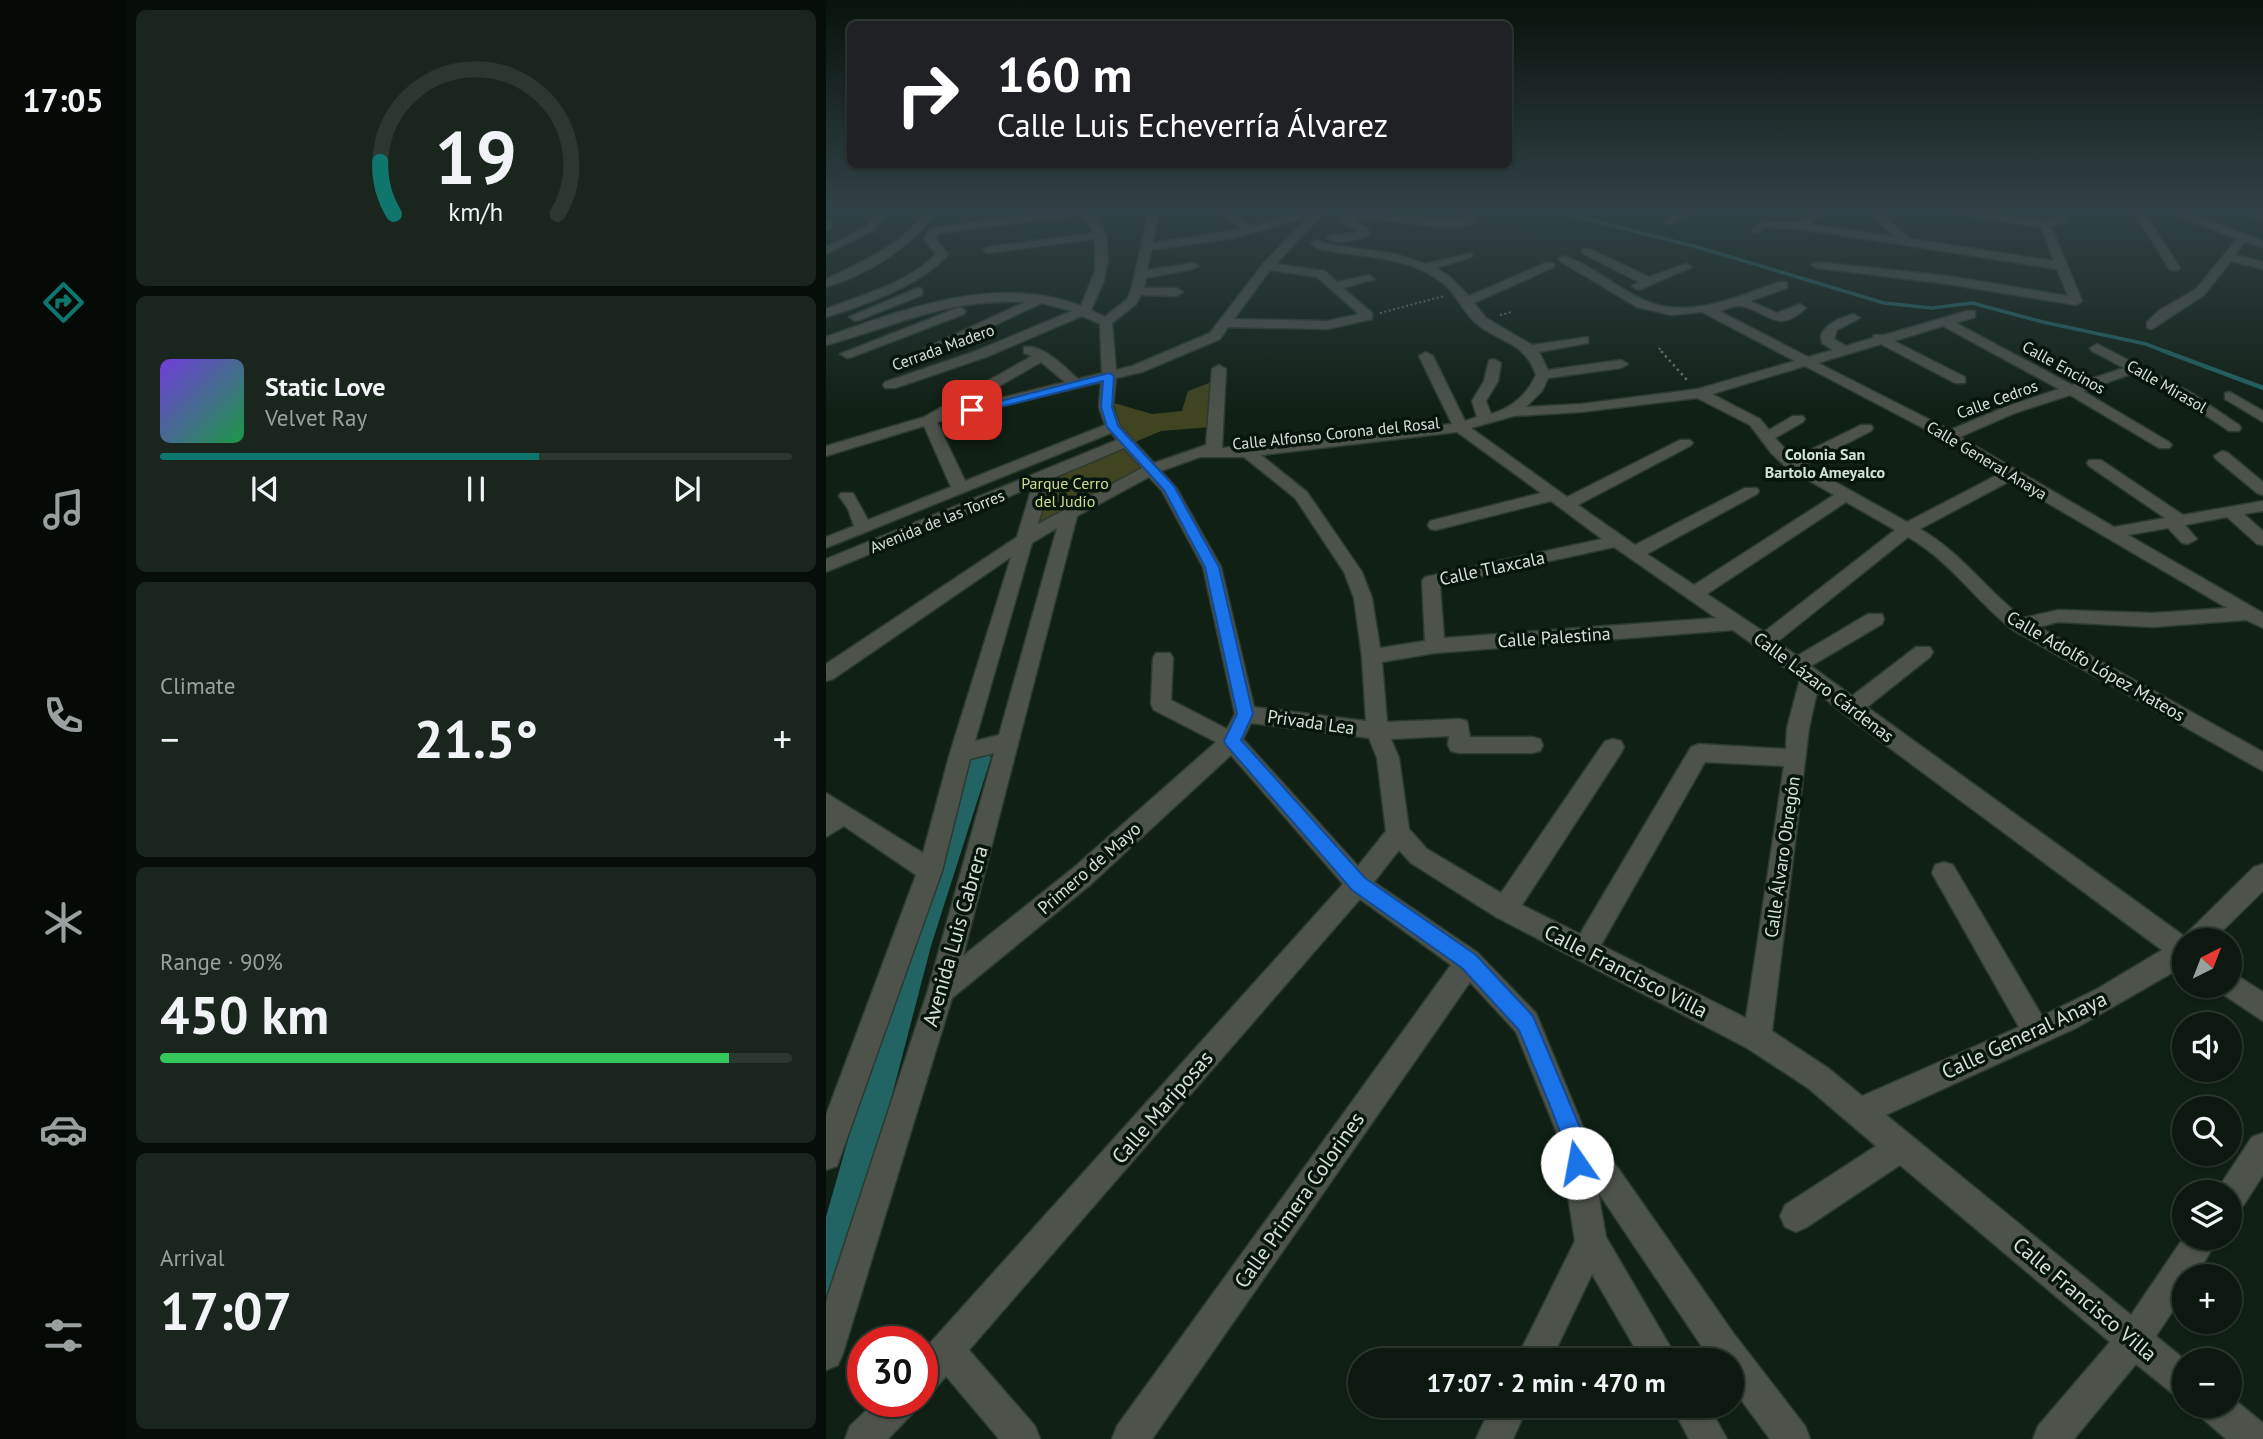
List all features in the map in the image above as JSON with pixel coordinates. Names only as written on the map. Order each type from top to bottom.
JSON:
[{"type":"street","points":[[826,313],[909,277]]},
{"type":"street","points":[[1086,310],[1099,277]]},
{"type":"street","points":[[1106,322],[1132,301],[1140,277]]},
{"type":"street","points":[[829,447],[1137,369],[1214,336],[1259,277]]},
{"type":"street","points":[[1324,277],[1368,316]]},
{"type":"street","points":[[1437,277],[1463,297],[1480,321],[1534,348],[1583,340]]},
{"type":"street","points":[[1463,297],[1517,277]]},
{"type":"street","points":[[1596,277],[1654,309],[1707,310],[1741,302],[1783,285]]},
{"type":"street","points":[[1639,277],[1649,282]]},
{"type":"street","points":[[1623,292],[1661,277]]},
{"type":"street","points":[[1923,277],[2076,301],[2066,277]]},
{"type":"street","points":[[2152,325],[2159,311],[2200,292],[2212,277]]},
{"type":"street","points":[[1332,286],[1369,279]]},
{"type":"street","points":[[888,286],[960,296]]},
{"type":"street","points":[[1137,291],[1177,292]]},
{"type":"street","points":[[826,327],[918,292]]},
{"type":"street","points":[[826,341],[913,311],[980,298],[1065,302],[1106,322]]},
{"type":"street","points":[[847,354],[942,319],[980,298]]},
{"type":"street","points":[[922,355],[1041,299]]},
{"type":"street","points":[[1741,302],[1777,318],[1800,308]]},
{"type":"street","name":"Cerrada Madero","points":[[890,385],[1011,341],[1086,310]]},
{"type":"street","name":"Calle General Anaya","points":[[1707,310],[1949,436],[2256,617]]},
{"type":"street","points":[[1513,412],[1581,408],[1699,393],[1880,338],[1971,314]]},
{"type":"street","points":[[1224,323],[1328,325],[1368,316]]},
{"type":"street","points":[[1843,350],[1827,340],[1827,334],[1830,329],[1854,318]]},
{"type":"street","points":[[1106,322],[1109,376],[1106,407],[1113,427],[1170,489],[1212,567],[1245,714],[1232,741]]},
{"type":"street","name":"Calle Encinos","points":[[1945,322],[2073,391],[2164,445]]},
{"type":"street","points":[[1880,338],[1960,380]]},
{"type":"street","points":[[1011,341],[1042,356],[1075,384]]},
{"type":"street","points":[[1513,412],[1537,388],[1543,375],[1534,348]]},
{"type":"street","name":"Calle Mirasol","points":[[2098,348],[2196,401],[2234,428]]},
{"type":"street","points":[[929,420],[1042,356]]},
{"type":"street","points":[[1426,356],[1469,423]]},
{"type":"street","points":[[1469,423],[1490,381],[1494,363]]},
{"type":"street","points":[[1543,375],[1621,363]]},
{"type":"street","name":"Calle Cedros","points":[[1949,436],[2010,410],[2137,368]]},
{"type":"street","points":[[1208,450],[1219,369]]},
{"type":"street","name":"Calle Adolfo López Mateos","points":[[1699,393],[1755,422],[1793,466],[1932,543],[2020,625],[2263,762]]},
{"type":"street","name":"Calle Mirasol","points":[[2230,396],[2263,418]]},
{"type":"street","name":"Calle Alfonso Corona del Rosal","points":[[1208,450],[1248,452],[1469,423],[1513,412]]},
{"type":"street","points":[[1767,437],[1798,419]]},
{"type":"street","points":[[929,420],[960,489]]},
{"type":"street","name":"Calle Alfonso Corona del Rosal","points":[[826,674],[955,584],[1025,540],[1072,526],[1152,469],[1208,450],[1250,440],[1469,423]]},
{"type":"street","name":"Calle Lázaro Cárdenas","points":[[1469,423],[1561,499],[1764,642],[2172,942]]},
{"type":"street","name":"Avenida de las Torres","points":[[826,543],[1113,427]]},
{"type":"street","points":[[1793,466],[1866,428]]},
{"type":"street","name":"Avenida de las Torres","points":[[826,566],[1126,442]]},
{"type":"street","points":[[1436,525],[1561,499],[1685,443]]},
{"type":"street","points":[[1248,452],[1301,495],[1344,555],[1363,598],[1372,657],[1377,731],[1388,758],[1398,833]]},
{"type":"street","points":[[2222,456],[2263,490]]},
{"type":"street","points":[[2095,463],[2176,522],[2188,539]]},
{"type":"street","points":[[1764,642],[1907,529],[2010,474]]},
{"type":"street","points":[[826,1155],[930,871],[961,753],[1025,540],[1031,510],[1043,478]]},
{"type":"street","points":[[1626,547],[1751,491]]},
{"type":"street","points":[[1695,593],[1845,495]]},
{"type":"street","points":[[847,496],[856,509],[863,528]]},
{"type":"street","points":[[2111,533],[2263,506]]},
{"type":"street","points":[[2230,511],[2263,540]]},
{"type":"street","name":"Avenida Luis Cabrera","points":[[826,1353],[941,990],[1011,732],[1072,526]]},
{"type":"street","name":"Calle Tlaxcala","points":[[1435,646],[1431,581],[1626,547]]},
{"type":"street","points":[[2020,625],[2058,616],[2153,620],[2256,617]]},
{"type":"street","points":[[1803,672],[1875,619]]},
{"type":"street","name":"Calle Palestina","points":[[1372,657],[1435,646],[1736,623]]},
{"type":"street","points":[[1851,708],[1923,652]]},
{"type":"street","points":[[1163,658],[1161,704],[1232,741],[1358,884],[1469,962],[1526,1023],[1573,1137],[1591,1242],[1654,1348]]},
{"type":"street","name":"Calle Álvaro Obregón","points":[[1757,1038],[1796,758],[1803,672]]},
{"type":"street","name":"Privada Lea","points":[[1245,714],[1377,731],[1460,727],[1459,745],[1532,745]]},
{"type":"street","points":[[961,753],[1011,732]]},
{"type":"street","name":"Primero de Mayo","points":[[941,990],[1081,877],[1232,741]]},
{"type":"street","points":[[1505,909],[1613,747]]},
{"type":"street","points":[[1585,949],[1699,753],[1796,758]]},
{"type":"street","points":[[832,814],[930,871]]},
{"type":"street","name":"Calle Mariposas","points":[[938,1362],[1358,884],[1398,833]]},
{"type":"street","name":"Calle Francisco Villa","points":[[1398,833],[1419,856],[1505,909],[1757,1038],[1818,1078],[2172,1371]]},
{"type":"street","points":[[1944,873],[2036,1031]]},
{"type":"street","points":[[2208,928],[2263,875]]},
{"type":"street","name":"Calle General Anaya","points":[[1859,1112],[2143,979],[2172,959]]},
{"type":"street","name":"Calle Primera Colorines","points":[[1130,1439],[1469,962]]},
{"type":"street","points":[[2242,993],[2263,1008]]},
{"type":"street","points":[[1573,1137],[1607,1179],[1722,1346],[1792,1439]]},
{"type":"street","points":[[1796,1216],[1901,1147]]},
{"type":"street","points":[[2242,1180],[2263,1148]]},
{"type":"street","points":[[1539,1348],[1591,1242]]},
{"type":"street","points":[[2051,1439],[2134,1340],[2194,1250]]},
{"type":"street","points":[[948,1352],[1022,1439]]},
{"type":"street","points":[[863,1439],[885,1417]]},
{"type":"street","points":[[1494,1439],[1504,1418]]},
{"type":"street","points":[[1696,1418],[1709,1439]]},
{"type":"street","points":[[2229,1418],[2254,1439]]},
{"type":"path","points":[[1368,316],[1463,297]]},
{"type":"path","points":[[1659,348],[1699,393]]},
{"type":"green space","points":[[1217,380],[1211,427],[1161,431],[1135,442],[1120,426],[1114,403],[1152,414],[1182,411],[1188,391]]},
{"type":"green space","name":"Parque Cerro del Judío","points":[[1124,447],[1146,470],[1033,531],[1049,478]]},
{"type":"waterway","points":[[1798,277],[1884,303],[1932,308],[1972,303],[2043,322],[2146,344],[2169,353]]},
{"type":"waterway","points":[[2164,351],[2263,388]]},
{"type":"waterway","points":[[826,1279],[917,946],[979,758]]},
{"type":"district","name":"Colonia San Bartolo Ameyalco","points":[[1825,463]]},
{"type":"route","points":[[972,410],[1109,376],[1106,407],[1113,427],[1170,489],[1212,567],[1245,714],[1232,741],[1358,884],[1469,962],[1526,1023],[1560,1101],[1573,1137],[1577,1163]]}]
